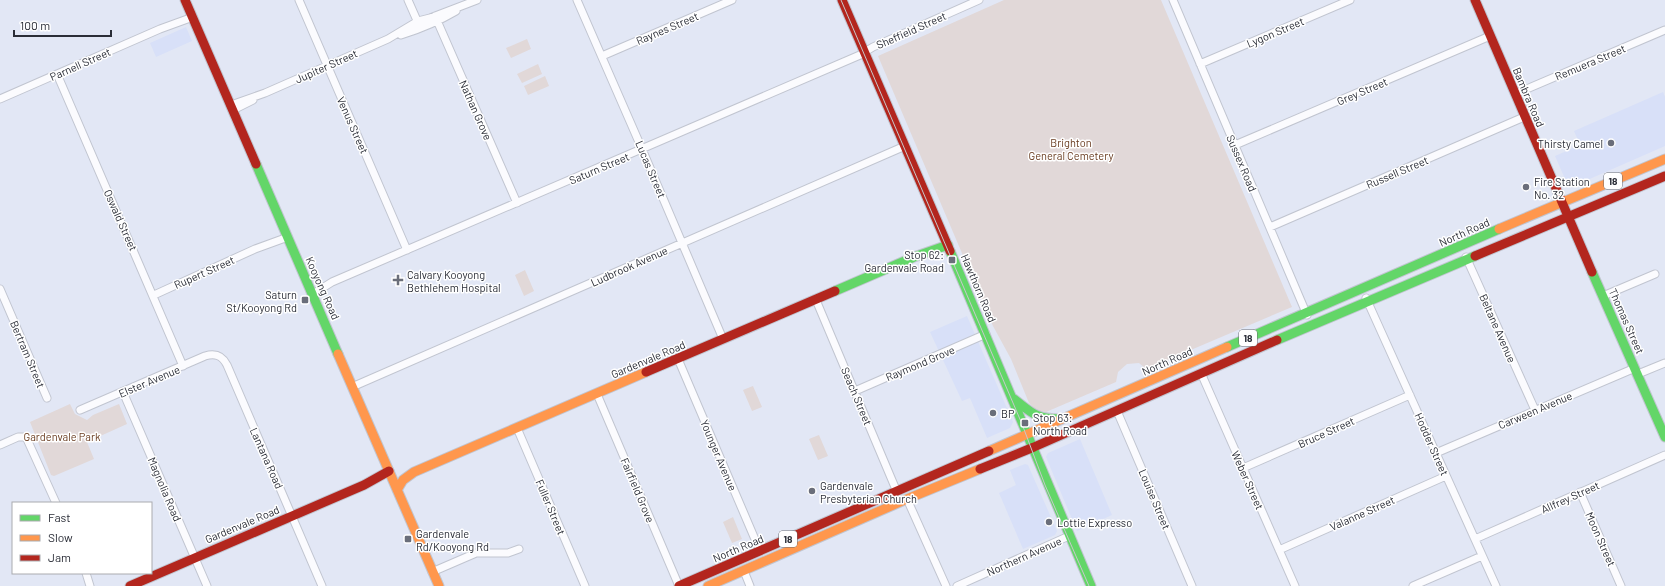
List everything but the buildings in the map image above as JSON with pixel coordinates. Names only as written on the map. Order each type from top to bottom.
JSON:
[{"type":"main road","name":"Kooyong Road","points":[[185,0],[439,586]]},
{"type":"main road","name":"Hawthorn Road","points":[[842,0],[986,334],[1028,434],[1032,448],[1091,586]]},
{"type":"main road","name":"Bambra Road","points":[[1475,0],[1567,216]]},
{"type":"main road","name":"North Road","points":[[679,586],[898,492],[1061,419],[1561,202],[1665,159]]},
{"type":"main road","name":"North Road","points":[[708,586],[908,499],[1032,448],[1367,301],[1665,176]]},
{"type":"main road","name":"Thomas Street","points":[[1567,216],[1636,371],[1662,422],[1665,437]]},
{"type":"main road","points":[[1508,226],[1513,239]]},
{"type":"main road","name":"Gardenvale Road","points":[[398,490],[403,480],[414,472],[816,300],[946,242]]},
{"type":"main road","points":[[1012,398],[1034,415],[1046,419],[1061,419]]},
{"type":"main road","points":[[988,451],[995,464]]},
{"type":"main road","name":"Gardenvale Road","points":[[130,586],[390,474]]},
{"type":"street","name":"Venus Street","points":[[299,0],[408,250]]},
{"type":"street","points":[[408,0],[419,24]]},
{"type":"street","name":"Jupiter Street","points":[[232,108],[419,24],[437,19],[477,0]]},
{"type":"street","name":"Lucas Street","points":[[577,0],[723,340]]},
{"type":"street","name":"Raynes Street","points":[[602,56],[732,0]]},
{"type":"street","name":"Sheffield Street","points":[[865,52],[979,0]]},
{"type":"street","name":"Sussex Road","points":[[1173,0],[1311,325]]},
{"type":"street","name":"Lygon Street","points":[[1200,64],[1350,0]]},
{"type":"street","name":"Parnell Street","points":[[0,99],[192,15]]},
{"type":"street","name":"Nathan Grove","points":[[437,19],[517,203]]},
{"type":"street","name":"Remuera Street","points":[[1515,94],[1665,30]]},
{"type":"street","name":"Grey Street","points":[[1235,145],[1490,36]]},
{"type":"street","name":"Saturn Street","points":[[312,291],[642,150],[865,52]]},
{"type":"street","name":"Oswald Street","points":[[56,74],[184,366]]},
{"type":"street","name":"Russell Street","points":[[1270,227],[1524,117]]},
{"type":"street","name":"Ludbrook Avenue","points":[[352,387],[906,146]]},
{"type":"street","name":"Rupert Street","points":[[154,295],[287,235]]},
{"type":"street","name":"Beltane Avenue","points":[[1462,246],[1535,410]]},
{"type":"street","points":[[1603,296],[1655,274]]},
{"type":"street","name":"Bertram Street","points":[[0,289],[47,398]]},
{"type":"street","name":"Hodder Street","points":[[1361,289],[1496,586]]},
{"type":"street","name":"Seach Street","points":[[816,300],[898,492]]},
{"type":"street","name":"Raymond Grove","points":[[854,391],[986,334]]},
{"type":"street","name":"Elster Avenue","points":[[80,410],[210,355],[218,355]]},
{"type":"street","name":"Lantana Road","points":[[218,355],[223,358],[227,365],[322,586]]},
{"type":"street","name":"Younger Avenue","points":[[678,359],[760,551]]},
{"type":"street","name":"Carween Avenue","points":[[1436,453],[1535,410],[1636,371],[1665,363]]},
{"type":"street","name":"Weber Street","points":[[1201,373],[1294,586]]},
{"type":"street","name":"Magnolia Road","points":[[123,392],[207,586]]},
{"type":"street","name":"Fairfield Grove","points":[[597,394],[679,586]]},
{"type":"street","name":"Bruce Street","points":[[1243,468],[1410,395]]},
{"type":"street","name":"Louise Street","points":[[1117,411],[1192,586]]},
{"type":"street","name":"Fuller Street","points":[[517,428],[585,586]]},
{"type":"street","points":[[0,445],[23,436],[29,442],[56,502]]},
{"type":"street","name":"Allfrey Street","points":[[1474,539],[1665,455]]},
{"type":"street","name":"Valanne Street","points":[[1279,550],[1446,476]]},
{"type":"street","name":"Moon Street","points":[[1580,492],[1621,586]]},
{"type":"street","points":[[908,499],[946,586]]},
{"type":"street","name":"Northern Avenue","points":[[957,586],[1069,536]]},
{"type":"street","points":[[432,572],[476,553],[508,553],[519,549]]},
{"type":"street","points":[[1413,586],[1482,556]]},
{"type":"street","points":[[744,570],[750,586]]},
{"type":"street","points":[[86,574],[90,586]]},
{"type":"street","points":[[86,574],[94,586]]},
{"type":"shaded area","points":[[186,27],[192,41],[156,57],[150,43]]},
{"type":"shaded area","points":[[1663,92],[1665,97],[1665,146],[1569,188],[1555,156],[1580,145],[1574,131]]},
{"type":"shaded area","points":[[967,316],[1013,422],[1010,428],[987,438],[970,398],[962,401],[930,332]]},
{"type":"shaded area","points":[[1080,439],[1112,515],[1077,531],[1046,457],[1048,453]]},
{"type":"shaded area","points":[[1025,464],[1028,465],[1057,531],[1055,535],[1023,549],[999,493],[1016,485],[1010,470]]},
{"type":"green space","name":"Brighton General Cemetery","points":[[1004,0],[1161,0],[1292,307],[1146,369],[1139,363],[1127,364],[1118,372],[1116,382],[1046,412],[1036,410],[1029,403],[1011,359],[993,326],[878,56]]},
{"type":"green space","points":[[527,39],[531,49],[511,58],[506,48]]},
{"type":"green space","points":[[538,64],[542,74],[522,83],[517,74]]},
{"type":"green space","points":[[545,76],[549,86],[528,95],[524,86]]},
{"type":"green space","points":[[525,270],[534,291],[524,296],[515,275]]},
{"type":"green space","points":[[753,386],[762,407],[752,411],[743,390]]},
{"type":"green space","name":"Gardenvale Park","points":[[70,404],[75,414],[87,420],[93,415],[119,404],[127,424],[87,442],[94,459],[54,476],[51,475],[30,422]]},
{"type":"green space","points":[[819,435],[828,456],[818,460],[809,439]]},
{"type":"green space","points":[[733,517],[742,539],[732,543],[723,522]]},
{"type":"tram line","points":[[841,0],[1022,424],[1045,485],[1089,586]]},
{"type":"traffic: fast","points":[[256,164],[338,354]]},
{"type":"traffic: fast","points":[[1227,347],[1499,229]]},
{"type":"traffic: fast","points":[[835,291],[914,257],[948,245]]},
{"type":"traffic: fast","points":[[950,251],[1091,586]]},
{"type":"traffic: fast","points":[[1277,340],[1475,256]]},
{"type":"traffic: fast","points":[[1592,272],[1665,437]]},
{"type":"traffic: fast","points":[[1014,399],[1035,414],[1045,418],[1060,419]]},
{"type":"traffic: slow","points":[[1499,229],[1665,159]]},
{"type":"traffic: slow","points":[[989,451],[1227,347]]},
{"type":"traffic: slow","points":[[338,354],[439,586]]},
{"type":"traffic: slow","points":[[397,490],[403,480],[414,472],[646,372]]},
{"type":"traffic: slow","points":[[708,586],[907,499],[980,469]]},
{"type":"traffic: jam","points":[[185,0],[256,164]]},
{"type":"traffic: jam","points":[[842,0],[950,251]]},
{"type":"traffic: jam","points":[[1475,0],[1592,272]]},
{"type":"traffic: jam","points":[[1475,256],[1665,176]]},
{"type":"traffic: jam","points":[[646,372],[835,291]]},
{"type":"traffic: jam","points":[[980,469],[1034,447],[1277,340]]},
{"type":"traffic: jam","points":[[679,586],[989,451]]},
{"type":"traffic: jam","points":[[130,586],[364,485],[389,471]]},
{"type":"place","name":"Thirsty Camel","points":[[1611,143]]},
{"type":"place","name":"Fire Station No. 32","points":[[1526,187]]},
{"type":"place","name":"Stop 62: Gardenvale Road","points":[[952,260]]},
{"type":"place","name":"Calvary Kooyong Bethlehem Hospital","points":[[398,280]]},
{"type":"place","name":"Saturn St/Kooyong Rd","points":[[305,300]]},
{"type":"place","name":"BP","points":[[993,413]]},
{"type":"place","name":"Stop 63: North Road","points":[[1025,423]]},
{"type":"place","name":"Gardenvale Presbyterian Church","points":[[812,491]]},
{"type":"place","name":"Lottie Expresso","points":[[1049,522]]},
{"type":"place","name":"Gardenvale Rd/Kooyong Rd","points":[[408,539]]}]
